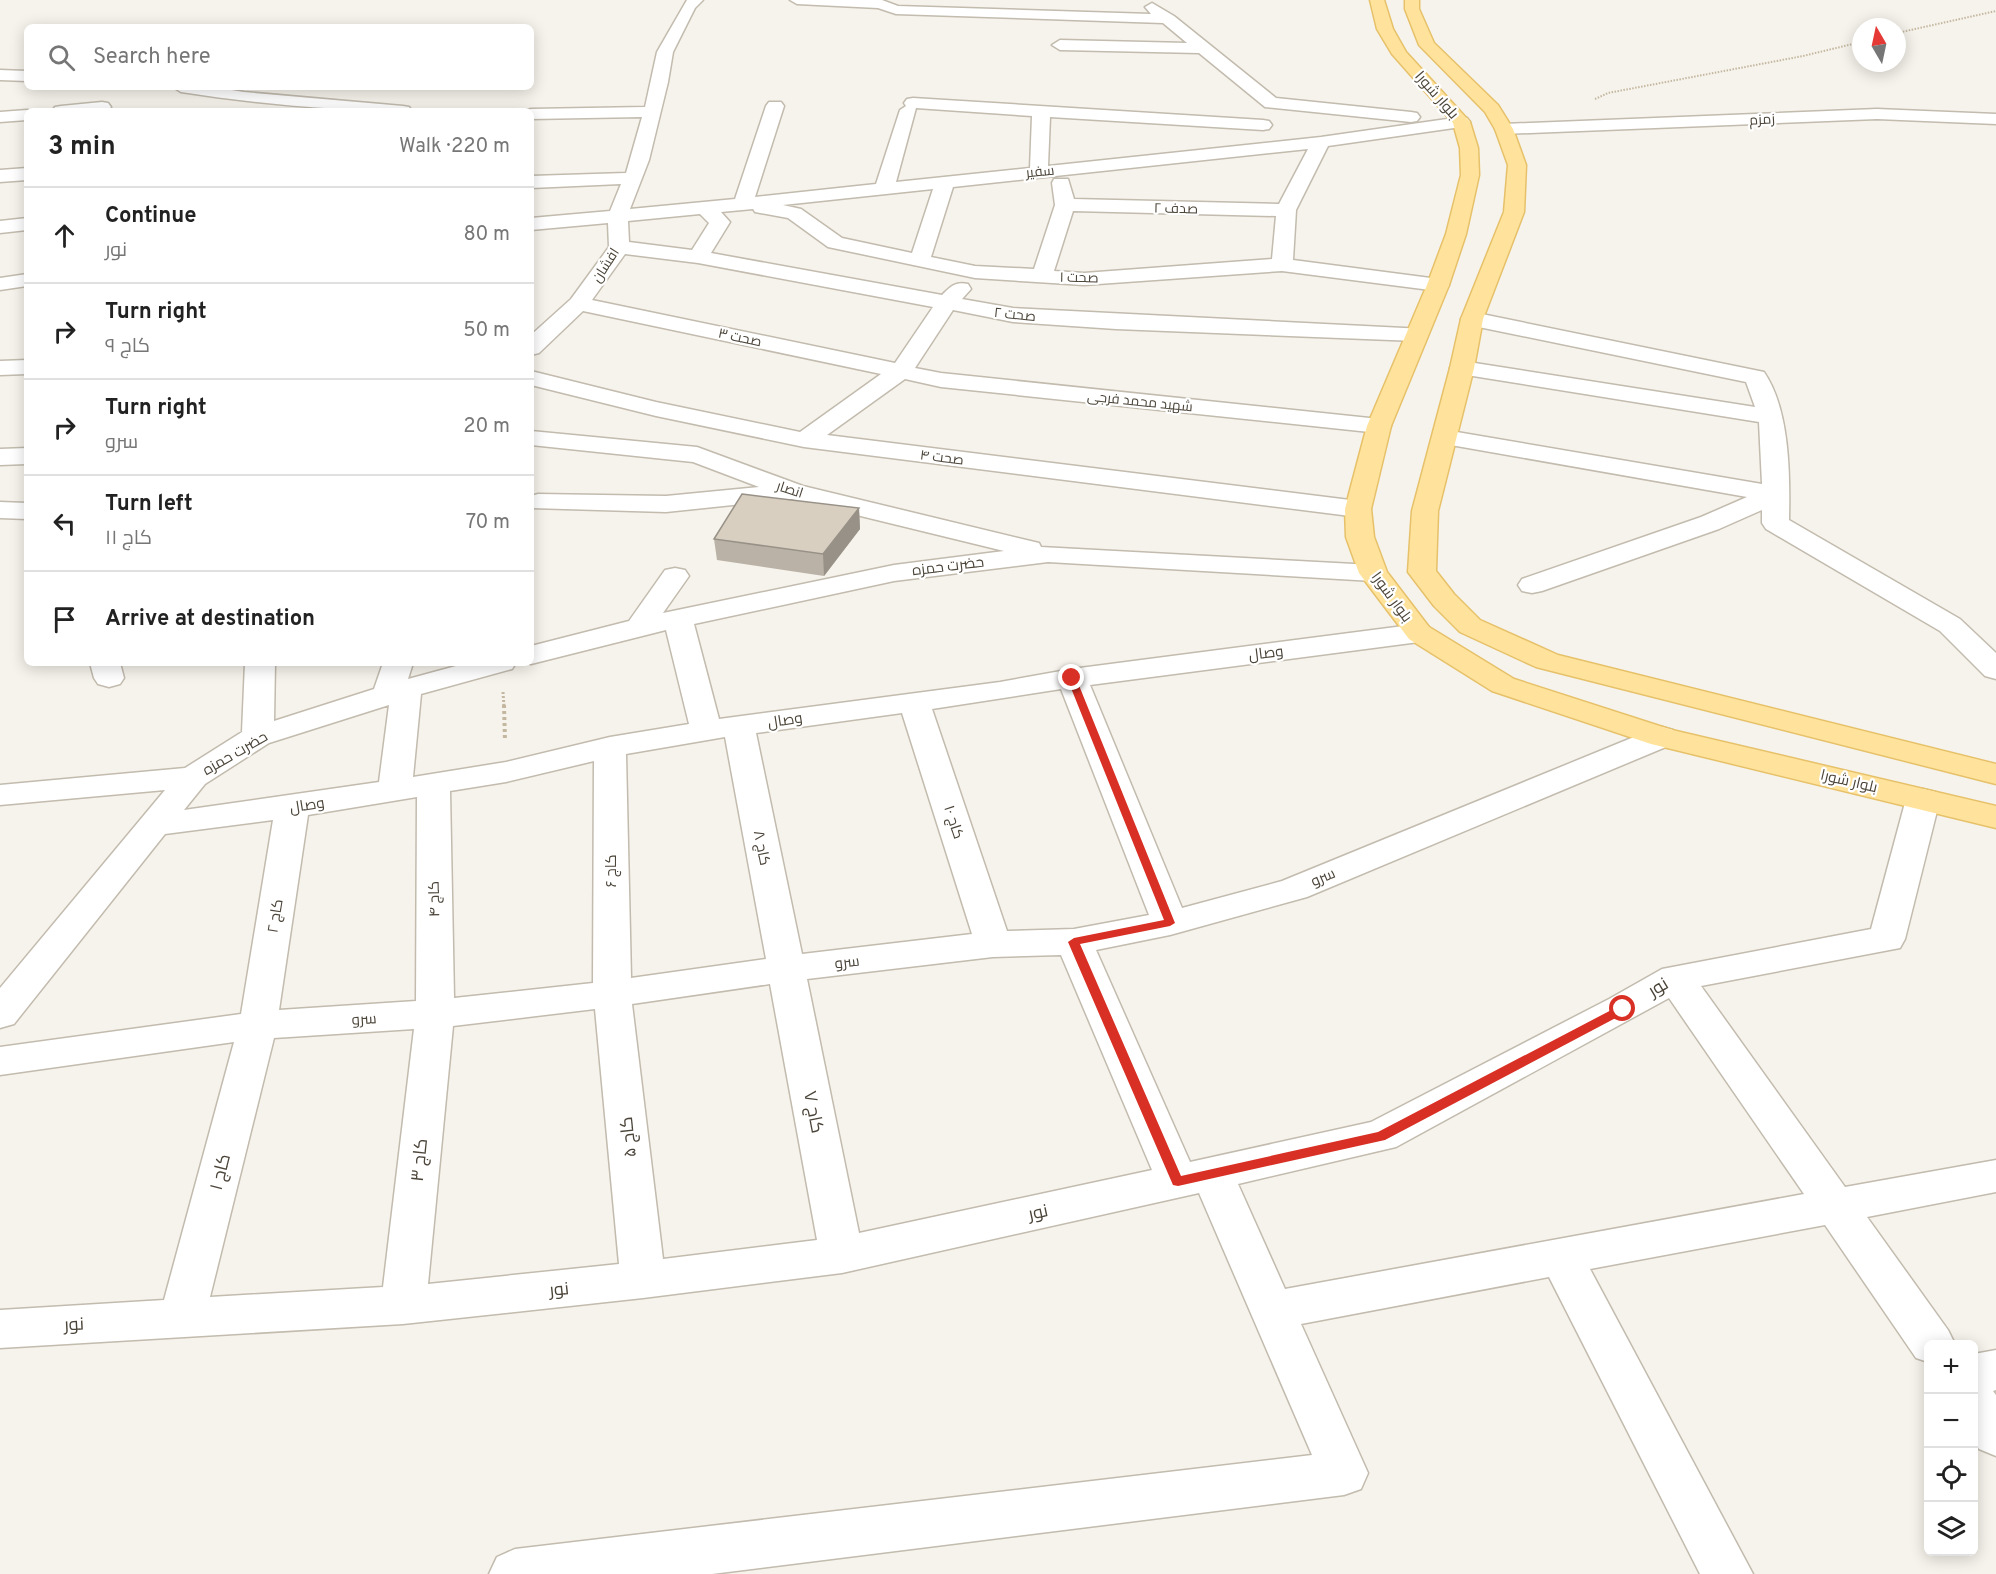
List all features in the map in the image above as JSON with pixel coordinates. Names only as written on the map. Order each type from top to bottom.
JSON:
[{"type":"main road","name":"بلوار شورا","points":[[1377,0],[1384,29],[1400,54],[1461,122],[1469,148],[1470,175],[1456,234],[1438,285],[1379,426],[1358,509],[1360,537],[1373,573],[1419,633],[1503,685],[1662,737],[1996,817]]},
{"type":"main road","name":"بلوار شورا","points":[[1412,0],[1412,9],[1427,45],[1492,109],[1516,128],[1517,165],[1514,212],[1476,309],[1425,511],[1422,572],[1444,600],[1470,626],[1548,661],[1996,774]]},
{"type":"main road","points":[[1438,285],[1476,309]]},
{"type":"street","name":"افشان","points":[[534,345],[579,304],[619,247],[618,215],[634,178],[666,52],[689,6],[696,0]]},
{"type":"street","points":[[796,0],[880,4],[896,10],[1169,19]]},
{"type":"street","points":[[1143,0],[1271,103],[1461,122]]},
{"type":"street","points":[[1060,45],[1203,48]]},
{"type":"street","points":[[0,75],[24,76]]},
{"type":"street","points":[[200,90],[244,97],[369,108]]},
{"type":"street","points":[[85,94],[104,108]]},
{"type":"street","points":[[1256,148],[1271,103]]},
{"type":"street","points":[[738,204],[775,106]]},
{"type":"street","points":[[885,187],[911,107],[1041,111],[1263,125]]},
{"type":"street","points":[[1041,111],[1049,170],[1065,205],[1042,276]]},
{"type":"street","points":[[0,117],[24,114]]},
{"type":"street","points":[[534,114],[650,119]]},
{"type":"street","name":"زمزم","points":[[1516,128],[1877,114],[1996,119]]},
{"type":"street","name":"سفیر","points":[[534,224],[705,208],[1321,142],[1461,122]]},
{"type":"street","points":[[1282,265],[1286,210],[1321,142]]},
{"type":"street","points":[[0,176],[24,174]]},
{"type":"street","points":[[534,182],[634,178]]},
{"type":"street","points":[[920,260],[945,181]]},
{"type":"street","name":"صحت ۱","points":[[738,204],[794,213],[835,243],[975,273],[1084,279],[1282,265],[1438,285]]},
{"type":"street","name":"صدف ۲","points":[[1065,205],[1286,210]]},
{"type":"street","points":[[698,257],[720,222],[705,208]]},
{"type":"street","points":[[0,227],[24,224]]},
{"type":"street","name":"صحت ۲","points":[[619,247],[698,257],[1013,315],[1116,322],[1416,334]]},
{"type":"street","points":[[804,440],[901,371],[946,304],[975,273]]},
{"type":"street","points":[[0,284],[24,280]]},
{"type":"street","name":"صحت ۳","points":[[579,304],[901,371]]},
{"type":"street","points":[[1476,309],[1756,377],[1770,417],[1776,494],[1775,524],[1950,625],[1996,670]]},
{"type":"street","points":[[0,368],[24,367]]},
{"type":"street","points":[[1462,368],[1770,417]]},
{"type":"street","name":"شهید محمد فرجی","points":[[901,371],[941,380],[1379,426]]},
{"type":"street","name":"صحت ۴","points":[[534,379],[656,409],[804,440],[1358,509]]},
{"type":"street","points":[[706,458],[766,433]]},
{"type":"street","points":[[1445,437],[1776,494]]},
{"type":"street","name":"انصار","points":[[534,438],[697,454],[794,492],[1048,554]]},
{"type":"street","points":[[0,457],[24,456]]},
{"type":"street","points":[[538,502],[666,504],[794,492]]},
{"type":"street","points":[[1532,585],[1710,523],[1776,494]]},
{"type":"street","points":[[0,510],[24,512]]},
{"type":"street","name":"حضرت حمزه","points":[[534,655],[639,627],[894,573],[1048,554],[1373,573]]},
{"type":"street","points":[[639,627],[675,576]]},
{"type":"street","points":[[678,619],[706,730]]},
{"type":"street","name":"وصال","points":[[154,825],[292,807],[506,772],[610,747],[706,730],[1000,691],[1072,678],[1419,633]]},
{"type":"street","points":[[258,736],[260,666]]},
{"type":"street","name":"حضرت حمزه","points":[[0,1014],[193,777],[258,736],[397,682],[502,674]]},
{"type":"street","points":[[1072,678],[1170,923]]},
{"type":"street","points":[[395,790],[397,682]]},
{"type":"street","name":"کاج ۱۰","points":[[914,701],[993,944]]},
{"type":"street","name":"کاج ۸","points":[[739,727],[786,969]]},
{"type":"street","name":"سرو","points":[[0,1061],[258,1025],[435,1014],[612,994],[786,969],[993,944],[1074,942],[1170,923],[1294,890],[1662,737]]},
{"type":"street","name":"کاج ۶","points":[[610,747],[612,994]]},
{"type":"street","points":[[0,795],[193,777]]},
{"type":"street","name":"کاج ۴","points":[[433,783],[435,1014]]},
{"type":"street","name":"نور","points":[[0,1329],[404,1305],[644,1280],[842,1255],[1381,1136],[1623,1009],[1675,978],[1887,939],[1923,799]]},
{"type":"street","name":"کاج ۲","points":[[258,1025],[292,807]]},
{"type":"street","points":[[515,1574],[1344,1473],[1272,1310],[1195,1178],[1074,942]]},
{"type":"street","name":"کاج ۷","points":[[786,969],[842,1255]]},
{"type":"street","points":[[1675,978],[1929,1340]]},
{"type":"street","name":"کاج ۵","points":[[612,994],[644,1280]]},
{"type":"street","name":"کاج ۳","points":[[404,1305],[435,1014]]},
{"type":"street","name":"کاج ۱","points":[[182,1318],[258,1025]]},
{"type":"street","points":[[1272,1310],[1996,1176]]},
{"type":"street","points":[[1561,1257],[1727,1574]]},
{"type":"street","points":[[1978,1373],[1996,1370]]},
{"type":"street","points":[[1978,1408],[1996,1434]]},
{"type":"path","points":[[1906,31],[1996,11]]},
{"type":"path","points":[[1589,102],[1608,93],[1803,56],[1852,44]]},
{"type":"path","points":[[502,674],[506,772]]},
{"type":"building","points":[[742,494],[859,508],[823,554],[714,539]]},
{"type":"route","points":[[1072,678],[1170,923],[1074,942],[1178,1182],[1381,1136],[1623,1009]]}]
